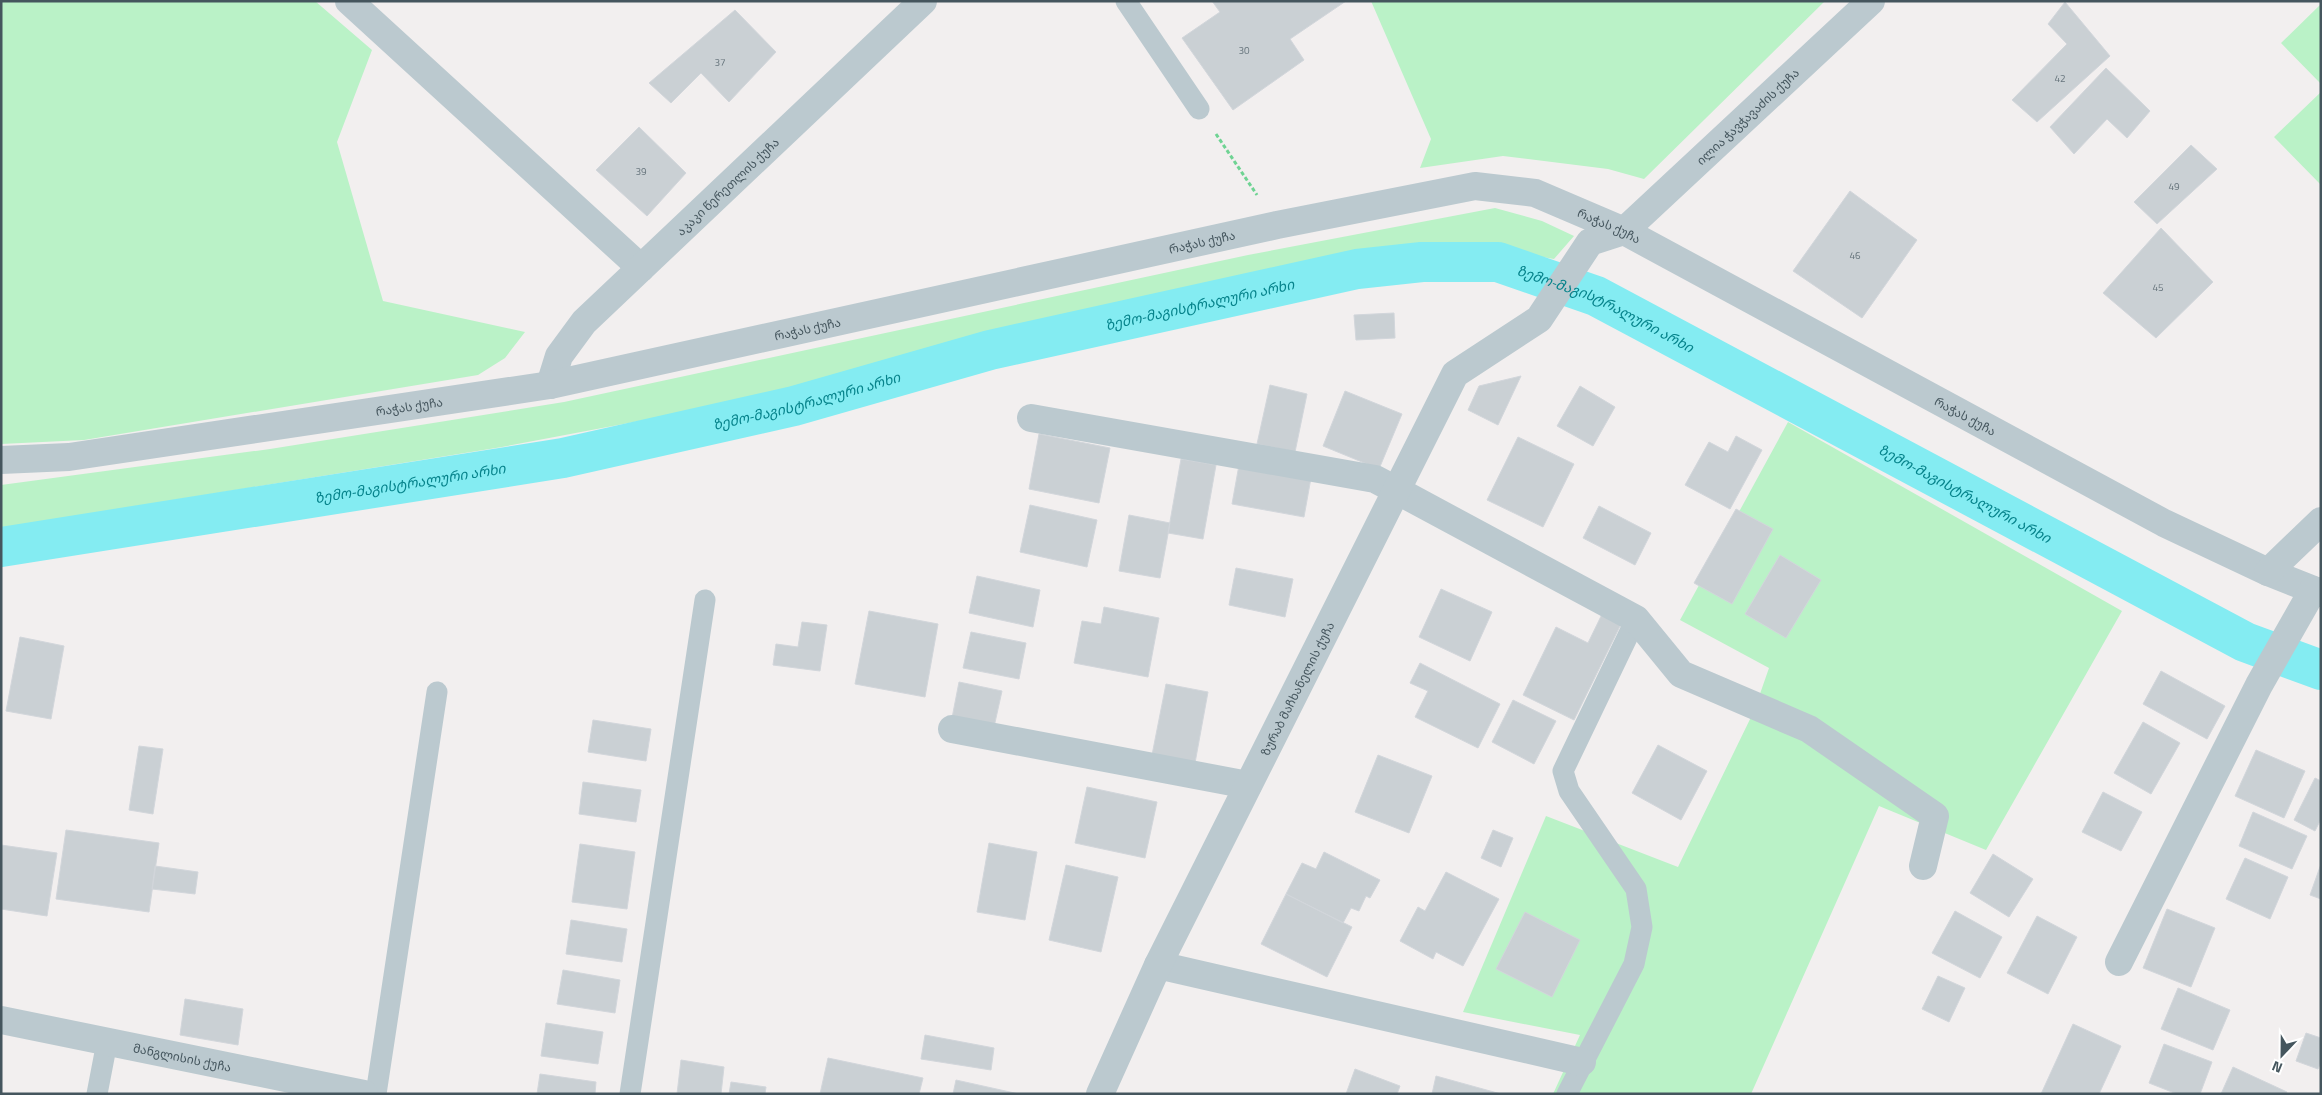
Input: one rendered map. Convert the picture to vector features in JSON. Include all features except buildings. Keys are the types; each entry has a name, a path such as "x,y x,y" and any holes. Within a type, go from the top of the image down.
{"street":[{"path":"349,1 641,268"},
{"name":"აკაკი წერეთლის ქუჩა","path":"550,385 559,356 584,322 923,1"},
{"name":"ილია ჭავჭავაძის ქუჩა","path":"1624,230 1871,1"},
{"name":"რაჭას ქუჩა","path":"1,460 69,457 550,385 1277,225 1475,186 1535,193 1624,230 2164,523 2268,572 2317,592"},
{"name":"ზურაბ მაჩხანელის ქუჩა","path":"1100,1094 1158,966 1455,374 1539,319 1590,242 1624,230"},
{"path":"1031,418 1374,479 1396,490 1636,619 1681,674 1809,729 1936,816 1923,866"},
{"path":"2268,572 2321,522"},
{"path":"2119,962 2259,685 2287,634 2317,592"},
{"path":"952,729 1248,785"},
{"path":"1158,966 1582,1062"},
{"name":"მანგლისის ქუჩა","path":"1,1020 364,1094"}],"lane":[{"path":"1126,1 1199,109"},
{"path":"630,1094 705,600"},
{"path":"1567,1094 1634,964 1642,927 1636,889 1569,791 1563,771 1636,619"},
{"path":"376,1094 437,692"},
{"path":"97,1094 107,1042"}],"path":[{"path":"1199,109 1277,225"}],"green space":[{"path":"1,1 315,1 372,50 337,142 383,301 525,332 505,358 478,375 84,440 1,444"},
{"path":"1371,1 1825,1 1644,179 1608,169 1503,156 1420,168 1431,139"},
{"path":"2321,4 2321,84 2281,43"},
{"path":"2321,92 2321,185 2274,137"},
{"path":"1495,208 1542,221 1574,236 1554,259 1480,246 1328,262 777,395 502,447 1,528 1,485 270,449 564,402 1248,255"},
{"path":"1788,422 2122,611 1986,850 1879,806 1751,1094 1553,1094 1580,1035 1463,1012 1546,816 1678,867 1754,711 1769,668 1680,620"}],"waterway":[{"name":"ზემო-მაგისტრალური არხი","path":"1,547 563,458 794,406 990,350 1357,269 1422,262 1498,262 1596,296 2245,642 2321,670"}]}
